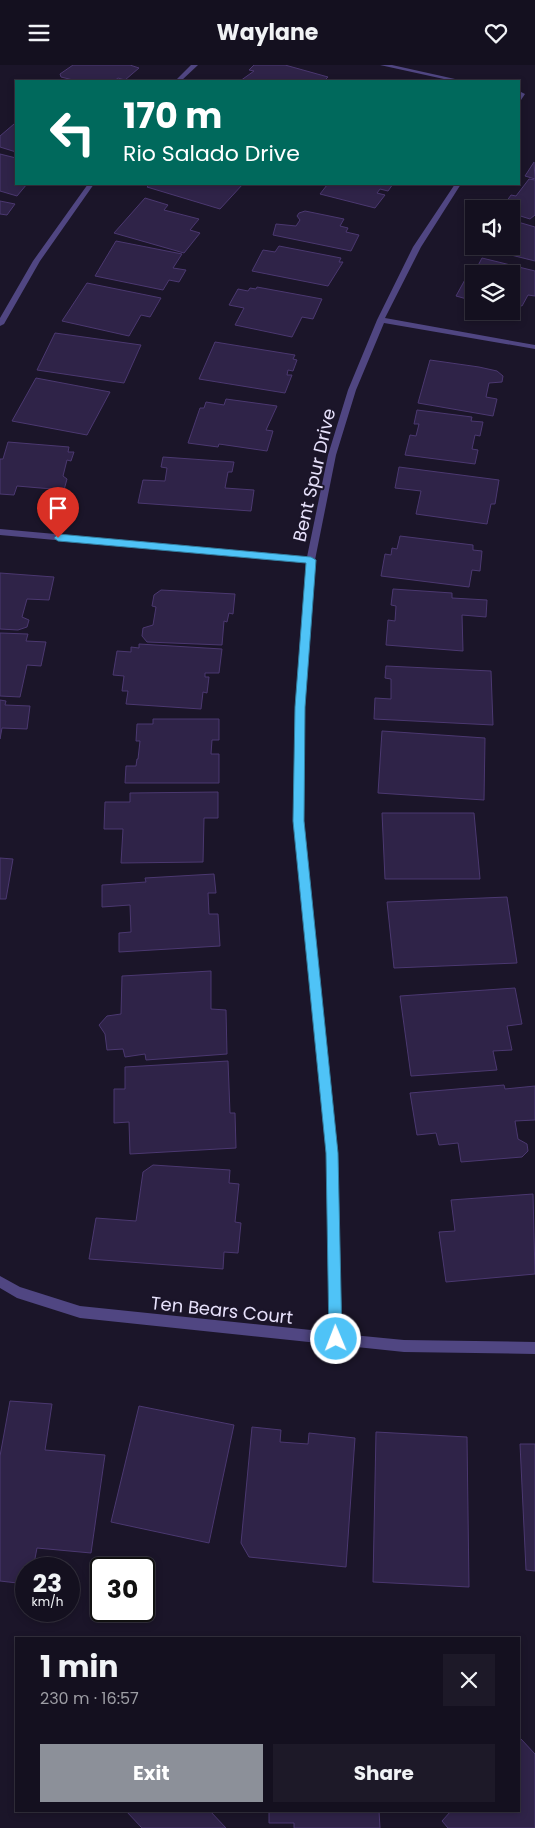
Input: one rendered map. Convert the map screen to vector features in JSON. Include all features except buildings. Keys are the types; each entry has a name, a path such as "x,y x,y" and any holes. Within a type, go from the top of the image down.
{"street":[{"path":"179,80 195,65"},
{"path":"383,65 456,80"},
{"path":"0,324 37,261 90,185"},
{"name":"Bent Spur Drive","path":"336,1339 332,1153 299,821 300,707 311,560 332,455 352,390 381,320 417,247 457,185"},
{"path":"381,320 535,347"},
{"path":"0,532 311,560"},
{"name":"Ten Bears Court","path":"0,1283 17,1292 80,1312 404,1346 535,1348"}],"route":[{"path":"58,538 311,560 300,707 299,821 332,1153 336,1339"}]}
